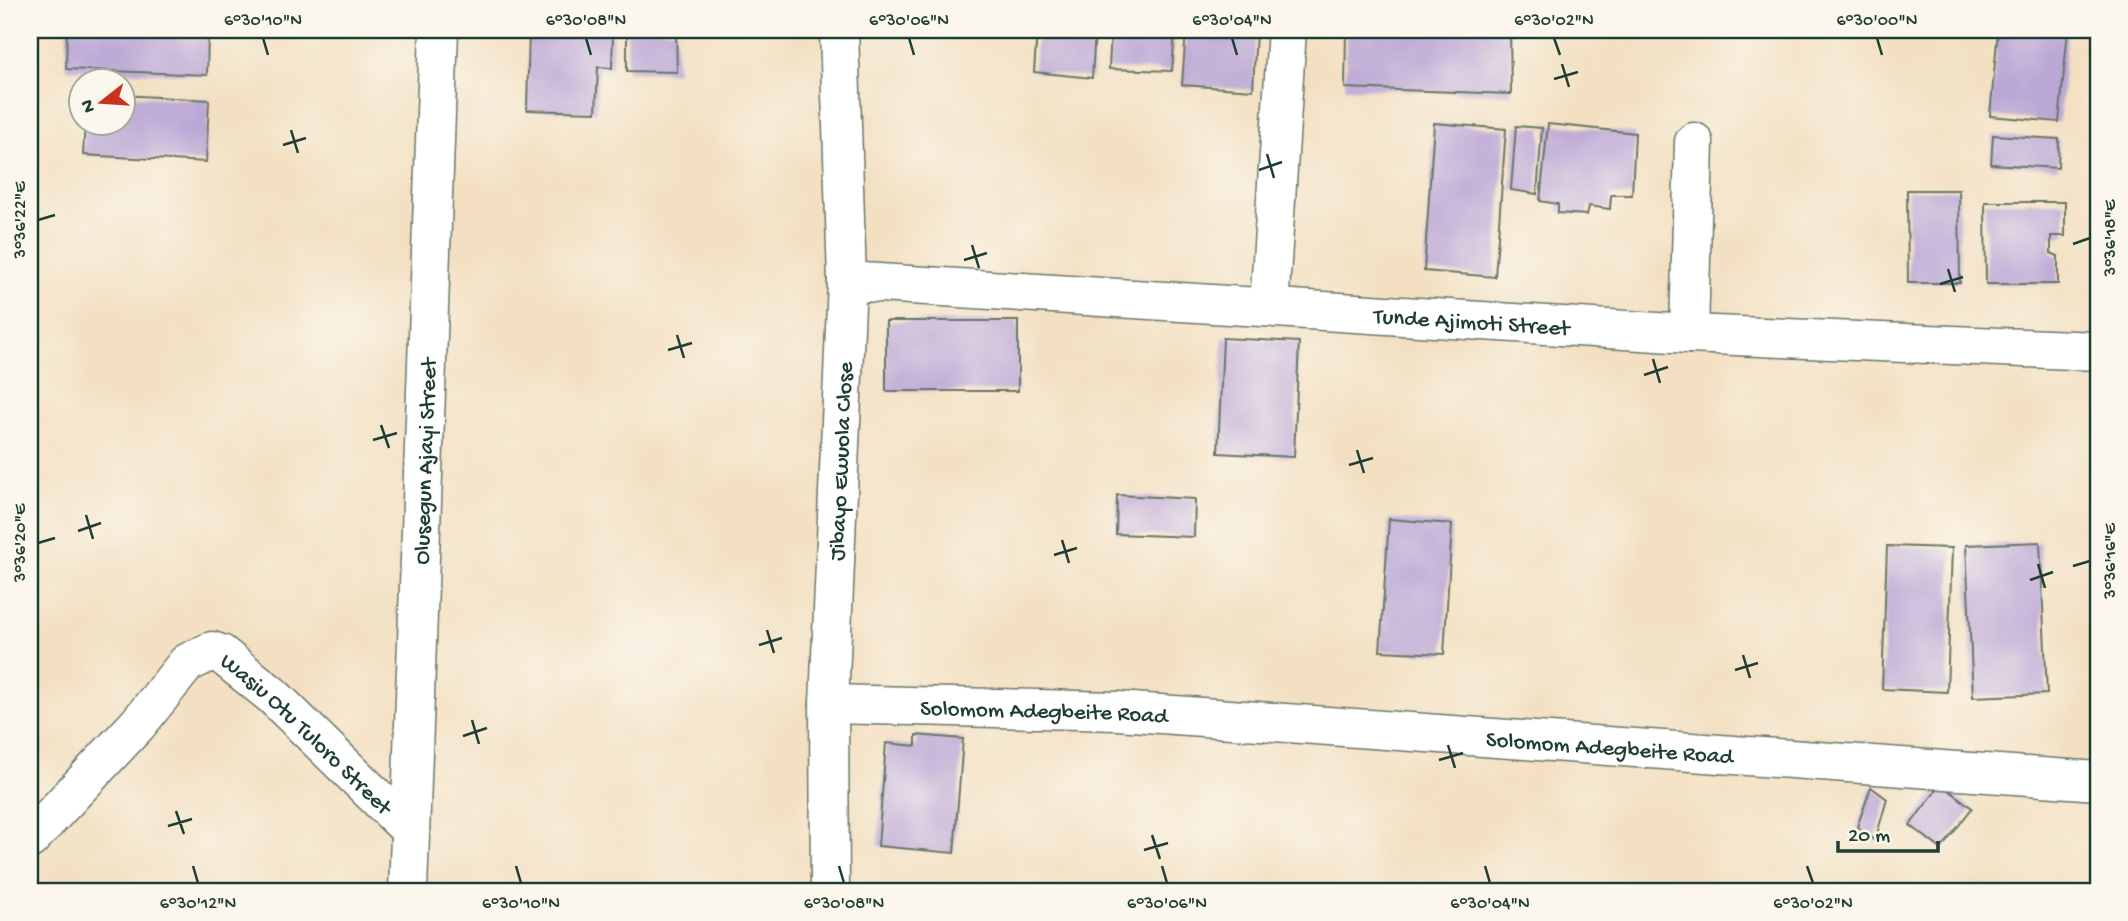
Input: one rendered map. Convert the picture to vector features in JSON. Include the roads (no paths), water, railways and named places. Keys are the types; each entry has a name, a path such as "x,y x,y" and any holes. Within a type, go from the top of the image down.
{"street":[{"name":"Olusegun Ajayi Street","path":"408,891 439,30"},
{"name":"Jibayo Ewuola Close","path":"830,891 829,704 847,281 839,30"},
{"path":"1269,307 1287,30"},
{"path":"1689,334 1695,142"},
{"name":"Tunde Ajimoti Street","path":"847,281 1689,334 2098,351"},
{"name":"Wasiu Otu Tuloro Street","path":"30,839 138,724 187,663 212,652 221,654 274,696 409,828"},
{"name":"Solomom Adegbeite Road","path":"829,704 1118,711 2098,781"}]}
